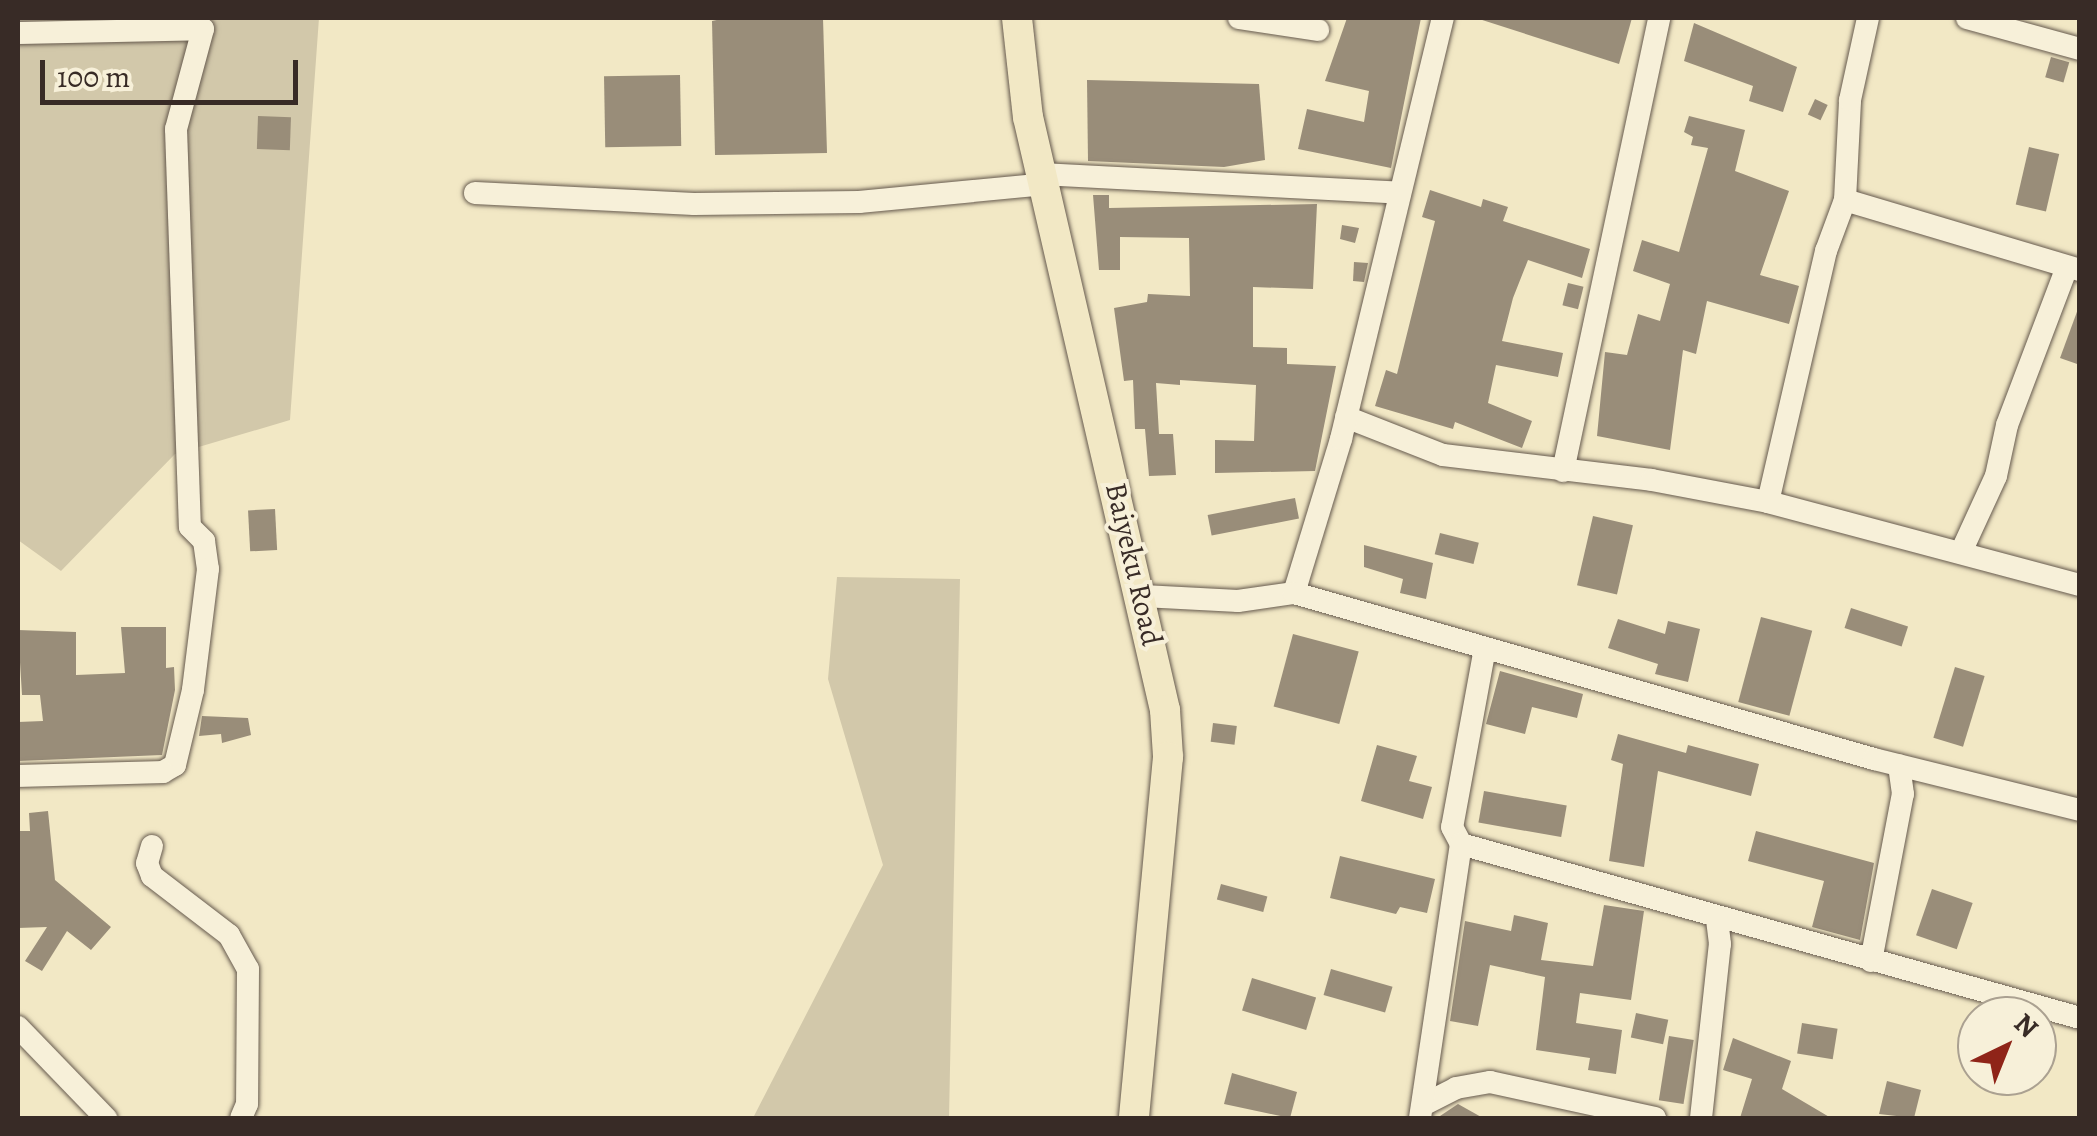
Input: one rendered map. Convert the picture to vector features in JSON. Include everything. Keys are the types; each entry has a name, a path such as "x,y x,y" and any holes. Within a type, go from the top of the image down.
{"main road":[{"name":"Baiyeku Road","path":"1017,18 1043,179 1142,596 1165,710 1168,757 1134,1118"}],"street":[{"path":"1239,18 1318,30"},
{"path":"1294,593 1346,417 1443,18"},
{"path":"1562,470 1659,18"},
{"path":"1768,502 1826,252 1845,200 1850,100 1868,18"},
{"path":"1967,18 2078,44"},
{"path":"18,32 203,28 176,129 190,527 204,540 208,569 193,690 175,765 163,772 18,776"},
{"path":"474,193 694,204 859,202 1043,179 1400,193"},
{"path":"1845,200 2073,269 2007,426 1996,476 1962,550"},
{"path":"1346,417 1443,455 1768,502 1962,550 2080,585"},
{"path":"1142,596 1238,600 1294,593 1899,764 2080,810"},
{"path":"1421,1112 1462,844 1452,827 1485,648"},
{"path":"1871,960 1904,794 1899,764"},
{"path":"1462,844 1726,922 2080,1018"},
{"path":"152,846 147,863 152,876 228,935 248,970 247,1104 241,1118"},
{"path":"1701,1118 1720,944 1726,922"},
{"path":"18,1027 106,1118"},
{"path":"1421,1112 1456,1088 1490,1082 1656,1118"}],"shaded area":[{"path":"18,18 319,18 290,420 175,454 61,571 18,540"},
{"path":"837,577 960,579 949,1118 753,1118 883,865 828,679"}],"building":[{"path":"823,18 827,153 715,155 712,21"},
{"path":"1347,18 1421,18 1391,168 1298,149 1307,109 1364,122 1369,91 1325,81"},
{"path":"1476,18 1632,18 1619,64"},
{"path":"1694,23 1797,67 1783,112 1749,101 1753,86 1684,61"},
{"path":"2051,57 2069,62 2063,82 2045,77"},
{"path":"680,75 681,146 605,147 604,76"},
{"path":"1087,80 1259,84 1265,160 1224,167 1088,161"},
{"path":"1815,99 1828,105 1821,120 1808,114"},
{"path":"258,116 291,117 290,150 257,149"},
{"path":"1689,116 1745,130 1735,171 1789,191 1760,275 1799,286 1789,324 1707,301 1696,354 1683,350 1670,450 1597,436 1605,352 1627,355 1638,314 1660,321 1670,284 1633,271 1642,240 1679,252 1708,148 1691,145 1693,137 1684,132"},
{"path":"2029,147 2059,154 2046,211 2016,204"},
{"path":"1430,190 1481,207 1483,199 1508,207 1503,221 1590,249 1582,278 1528,260 1513,298 1502,341 1563,353 1558,377 1496,365 1488,403 1532,421 1522,448 1455,422 1453,429 1375,406 1386,370 1397,374 1435,221 1422,217"},
{"path":"1093,195 1109,195 1109,208 1317,204 1313,289 1253,287 1253,347 1287,348 1287,364 1336,366 1315,471 1215,473 1215,440 1254,441 1256,385 1180,380 1180,385 1156,383 1159,434 1173,434 1176,475 1149,476 1145,429 1135,429 1133,380 1124,381 1114,308 1147,302 1148,294 1190,296 1189,238 1120,237 1120,270 1099,270"},
{"path":"1342,225 1359,228 1355,243 1340,239"},
{"path":"1354,262 1368,263 1364,282 1353,281"},
{"path":"1568,283 1584,287 1578,309 1562,305"},
{"path":"2080,310 2080,365 2060,358"},
{"path":"1295,498 1299,519 1212,536 1208,515"},
{"path":"275,509 277,550 250,551 248,510"},
{"path":"1593,516 1633,525 1617,594 1577,585"},
{"path":"1440,533 1479,543 1473,564 1435,554"},
{"path":"1364,545 1433,563 1426,599 1400,593 1403,579 1364,567"},
{"path":"1851,608 1908,627 1902,647 1845,628"},
{"path":"1761,617 1812,631 1789,716 1738,702"},
{"path":"1618,619 1665,634 1668,621 1700,629 1688,682 1655,674 1658,664 1608,648"},
{"path":"121,627 166,627 166,668 174,667 175,690 162,755 18,761 18,722 43,721 40,695 22,695 18,630 76,632 76,675 125,673"},
{"path":"1293,634 1359,652 1339,724 1274,706"},
{"path":"1955,667 1985,676 1963,747 1933,738"},
{"path":"1500,671 1583,694 1577,718 1532,707 1525,734 1486,724"},
{"path":"202,716 248,718 251,735 222,743 221,734 199,736"},
{"path":"1213,723 1237,726 1235,745 1211,742"},
{"path":"1618,734 1686,753 1688,745 1759,764 1751,796 1658,771 1644,867 1609,861 1623,764 1611,760"},
{"path":"1377,745 1417,756 1409,781 1432,787 1423,819 1361,801"},
{"path":"1484,791 1567,806 1561,837 1478,823"},
{"path":"48,811 55,880 111,927 91,950 67,931 42,971 25,961 47,927 18,928 18,831 30,831 29,813"},
{"path":"1756,831 1874,863 1860,940 1812,927 1824,881 1748,861"},
{"path":"1340,856 1435,879 1427,913 1400,907 1396,914 1330,898"},
{"path":"1221,884 1267,896 1263,912 1217,899"},
{"path":"1932,889 1973,903 1957,949 1916,935"},
{"path":"1604,905 1644,911 1631,1000 1580,993 1576,1023 1622,1030 1616,1074 1588,1070 1590,1058 1536,1050 1545,977 1490,965 1478,1026 1450,1021 1465,921 1511,931 1514,915 1548,923 1541,960 1593,966"},
{"path":"1331,969 1393,987 1385,1013 1324,995"},
{"path":"1252,978 1316,998 1306,1030 1242,1011"},
{"path":"1636,1013 1668,1020 1663,1044 1631,1037"},
{"path":"1802,1023 1838,1029 1833,1059 1797,1054"},
{"path":"1669,1036 1694,1040 1684,1104 1659,1100"},
{"path":"1733,1038 1791,1061 1782,1089 1831,1118 1740,1118 1752,1079 1723,1070"},
{"path":"1232,1073 1297,1092 1290,1118 1224,1104"},
{"path":"1887,1081 1921,1090 1914,1118 1879,1114"},
{"path":"1458,1104 1483,1118 1437,1118"}]}
